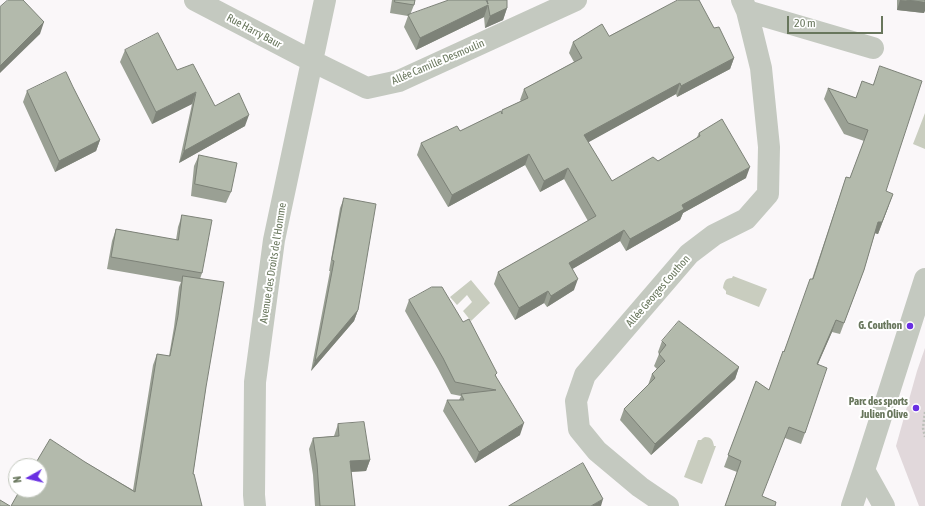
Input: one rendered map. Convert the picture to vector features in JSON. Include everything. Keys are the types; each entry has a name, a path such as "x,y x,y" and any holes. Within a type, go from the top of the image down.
{"street":[{"name":"Rue Harry Baur","path":"195,0 312,62"},
{"name":"Avenue des Droits de l'Homme","path":"256,506 254,495 255,382 274,240 325,0"},
{"name":"Allée Camille Desmoulin","path":"312,62 367,88 399,82 567,2"},
{"name":"Allée Georges Couthon","path":"744,6 873,48"},
{"name":"Allée Georges Couthon","path":"668,506 640,487 597,451 579,429 576,401 585,375 689,254 714,235 746,219 768,194 769,147 761,68 744,6"},
{"path":"852,506 925,279"},
{"path":"864,470 884,506"}],"path":[{"path":"925,412 923,428 925,437"},
{"path":"923,428 925,432"}],"shaded area":[{"path":"925,113 925,149 913,144"},
{"path":"733,276 767,289 759,307 726,294 726,291 723,288 724,282"},
{"path":"471,280 490,303 471,321 463,311 472,302 467,295 457,305 450,297"},
{"name":"Parc des sports Julien Olive","path":"925,348 925,506 919,506 896,446"},
{"path":"705,437 710,438 714,446 716,446 702,484 684,477 698,440"}],"building":[{"path":"8,0 23,0 44,22 0,66 0,7"},
{"path":"395,0 415,0 414,5 395,2"},
{"path":"449,0 486,0 488,4 487,0 507,0 507,8 490,16 488,5 420,38 408,15"},
{"path":"678,0 699,0 714,28 719,27 734,58 681,86 680,83 584,135 612,181 653,157 658,161 700,136 699,133 722,119 750,167 682,205 684,209 630,239 624,230 569,263 578,279 551,296 548,291 519,308 498,272 596,216 568,168 544,181 529,154 452,195 421,143 457,126 460,131 501,111 502,114 502,110 528,98 524,89 582,58 573,42 602,24 609,36"},
{"path":"907,0 925,0 925,2"},
{"path":"158,33 177,70 193,64 215,106 239,93 249,115 184,151 196,92 156,112 125,50"},
{"path":"880,66 922,81 886,191 893,194 882,222 878,222 864,270 844,323 836,320 817,364 827,368 805,433 789,427 762,496 776,502 775,506 725,506 741,461 728,455 756,381 769,390 810,279 813,279 846,177 850,178 868,130 848,123 828,88 856,98 862,81 873,85"},
{"path":"66,72 100,140 59,161 27,91"},
{"path":"199,155 237,163 231,192 195,184"},
{"path":"344,198 376,204 358,310 315,361 334,261 332,260"},
{"path":"182,215 212,220 202,273 111,257 116,229 178,240"},
{"path":"183,276 224,282 193,474 202,506 11,506 16,498 48,498 48,458 39,458 50,439 135,492 157,354 170,356 178,316"},
{"path":"432,287 442,287 463,322 469,319 497,373 495,375 524,423 479,452 447,400 464,400 461,394 496,390 455,382 443,358 409,300"},
{"path":"679,321 739,367 655,444 624,409 655,378 652,374 665,361 659,354 666,345 662,341"},
{"path":"364,422 370,460 350,461 355,506 320,506 317,464 313,438 339,436 338,424"},
{"path":"583,463 603,499 591,506 509,506"},
{"path":"0,500 10,506 0,506"}],"place":[{"name":"G. Couthon","path":"910,326"},
{"name":"Parc des sports Julien Olive","path":"916,408"}]}
